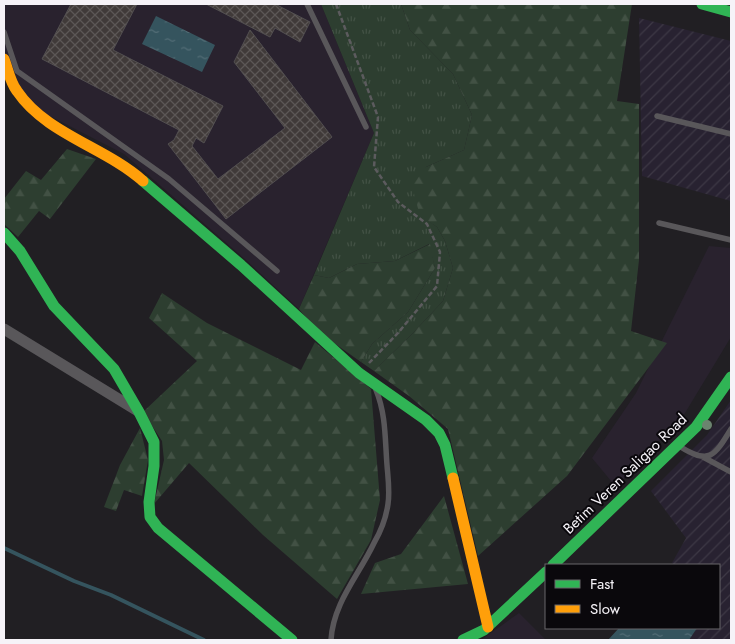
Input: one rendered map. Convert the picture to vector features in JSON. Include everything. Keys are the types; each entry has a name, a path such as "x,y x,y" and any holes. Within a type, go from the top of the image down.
{"street":[{"path":"702,4 731,12"},
{"path":"4,60 15,89 28,106 46,121 113,159 140,178 241,265 358,373 426,420 439,434 446,444 488,627"},
{"path":"4,233 20,251 54,306 114,369 139,412 154,442 154,466 149,502 150,517 158,528 292,640"},
{"path":"4,329 139,412"},
{"name":"Betim Veren Saligao Road","path":"554,564 696,427 731,377"},
{"path":"463,640 488,627 545,573"}],"lane":[{"path":"307,4 366,127"},
{"path":"4,32 17,71 168,179 277,271"},
{"path":"657,116 731,134"},
{"path":"659,223 731,240"},
{"path":"331,640 342,598 374,545 385,520 389,501 381,403 373,384"},
{"path":"702,457 712,455 722,444 731,429"},
{"path":"677,445 693,455 702,457 731,472"}],"path":[{"path":"336,4 378,117 374,167 398,202 427,224 440,252 437,286 398,333 358,373"}],"shaded area":[{"path":"4,4 321,4 374,133 299,309 246,260 124,154 38,110 11,77 4,53"},
{"path":"639,18 731,41 731,201 642,176"},
{"path":"709,246 731,248 731,337 685,413 616,487 592,458 636,393"},
{"path":"731,400 731,640 689,640 696,629 720,629 720,564 672,563 686,538 651,491 707,435"},
{"path":"519,613 546,640 481,640"}],"green space":[{"path":"321,4 401,4 410,30 453,74 472,115 464,150 426,167 420,215 437,227 445,241 453,268 443,301 374,371 361,362 372,344 408,312 435,268 429,244 395,261 357,264 329,278 314,275 374,133"},
{"path":"401,4 632,4 617,101 639,104 639,260 631,331 667,343 567,476 478,556 448,429 409,396 374,371 443,301 453,268 445,241 437,227 420,216 412,186 426,167 464,150 472,115 453,74 410,30"},
{"path":"67,149 96,159 50,219 39,211 18,237 4,224 4,199 26,171 41,180"},
{"path":"430,244 435,268 408,312 372,344 361,362 317,331 299,309 314,275 329,278 357,264 395,261"},
{"path":"162,293 207,323 301,370 315,342 371,389 380,500 371,540 337,599 263,535 189,463 154,504 164,460 162,441 143,412 197,361 149,318"},
{"path":"140,428 148,460 142,496 124,490 116,511 104,507 120,465"},
{"path":"444,496 468,584 361,594 375,563 401,554"}],"water":[{"path":"156,16 215,45 202,72 142,44"},
{"path":"618,629 696,629 689,640 608,640"}],"building":[{"path":"71,4 137,4 113,50 223,106 204,143 196,138 192,146 218,179 285,128 234,62 250,30 332,137 226,219 168,144 174,140 179,130 42,59"},
{"path":"206,4 275,4 310,22 300,42 275,28 270,37"}],"waterway":[{"path":"4,548 74,581 111,595 204,640"}],"traffic: fast":[{"path":"702,4 731,12"},
{"path":"143,181 241,265 359,373 426,420 439,433 445,445 453,478"},
{"path":"4,233 20,251 54,306 114,369 139,412 154,442 154,466 149,502 150,517 158,528 292,640"},
{"path":"554,564 696,427 731,377"},
{"path":"463,640 484,630 545,573"}],"traffic: slow":[{"path":"4,59 11,80 29,106 60,129 128,169 143,181"},
{"path":"453,478 488,627"}]}
